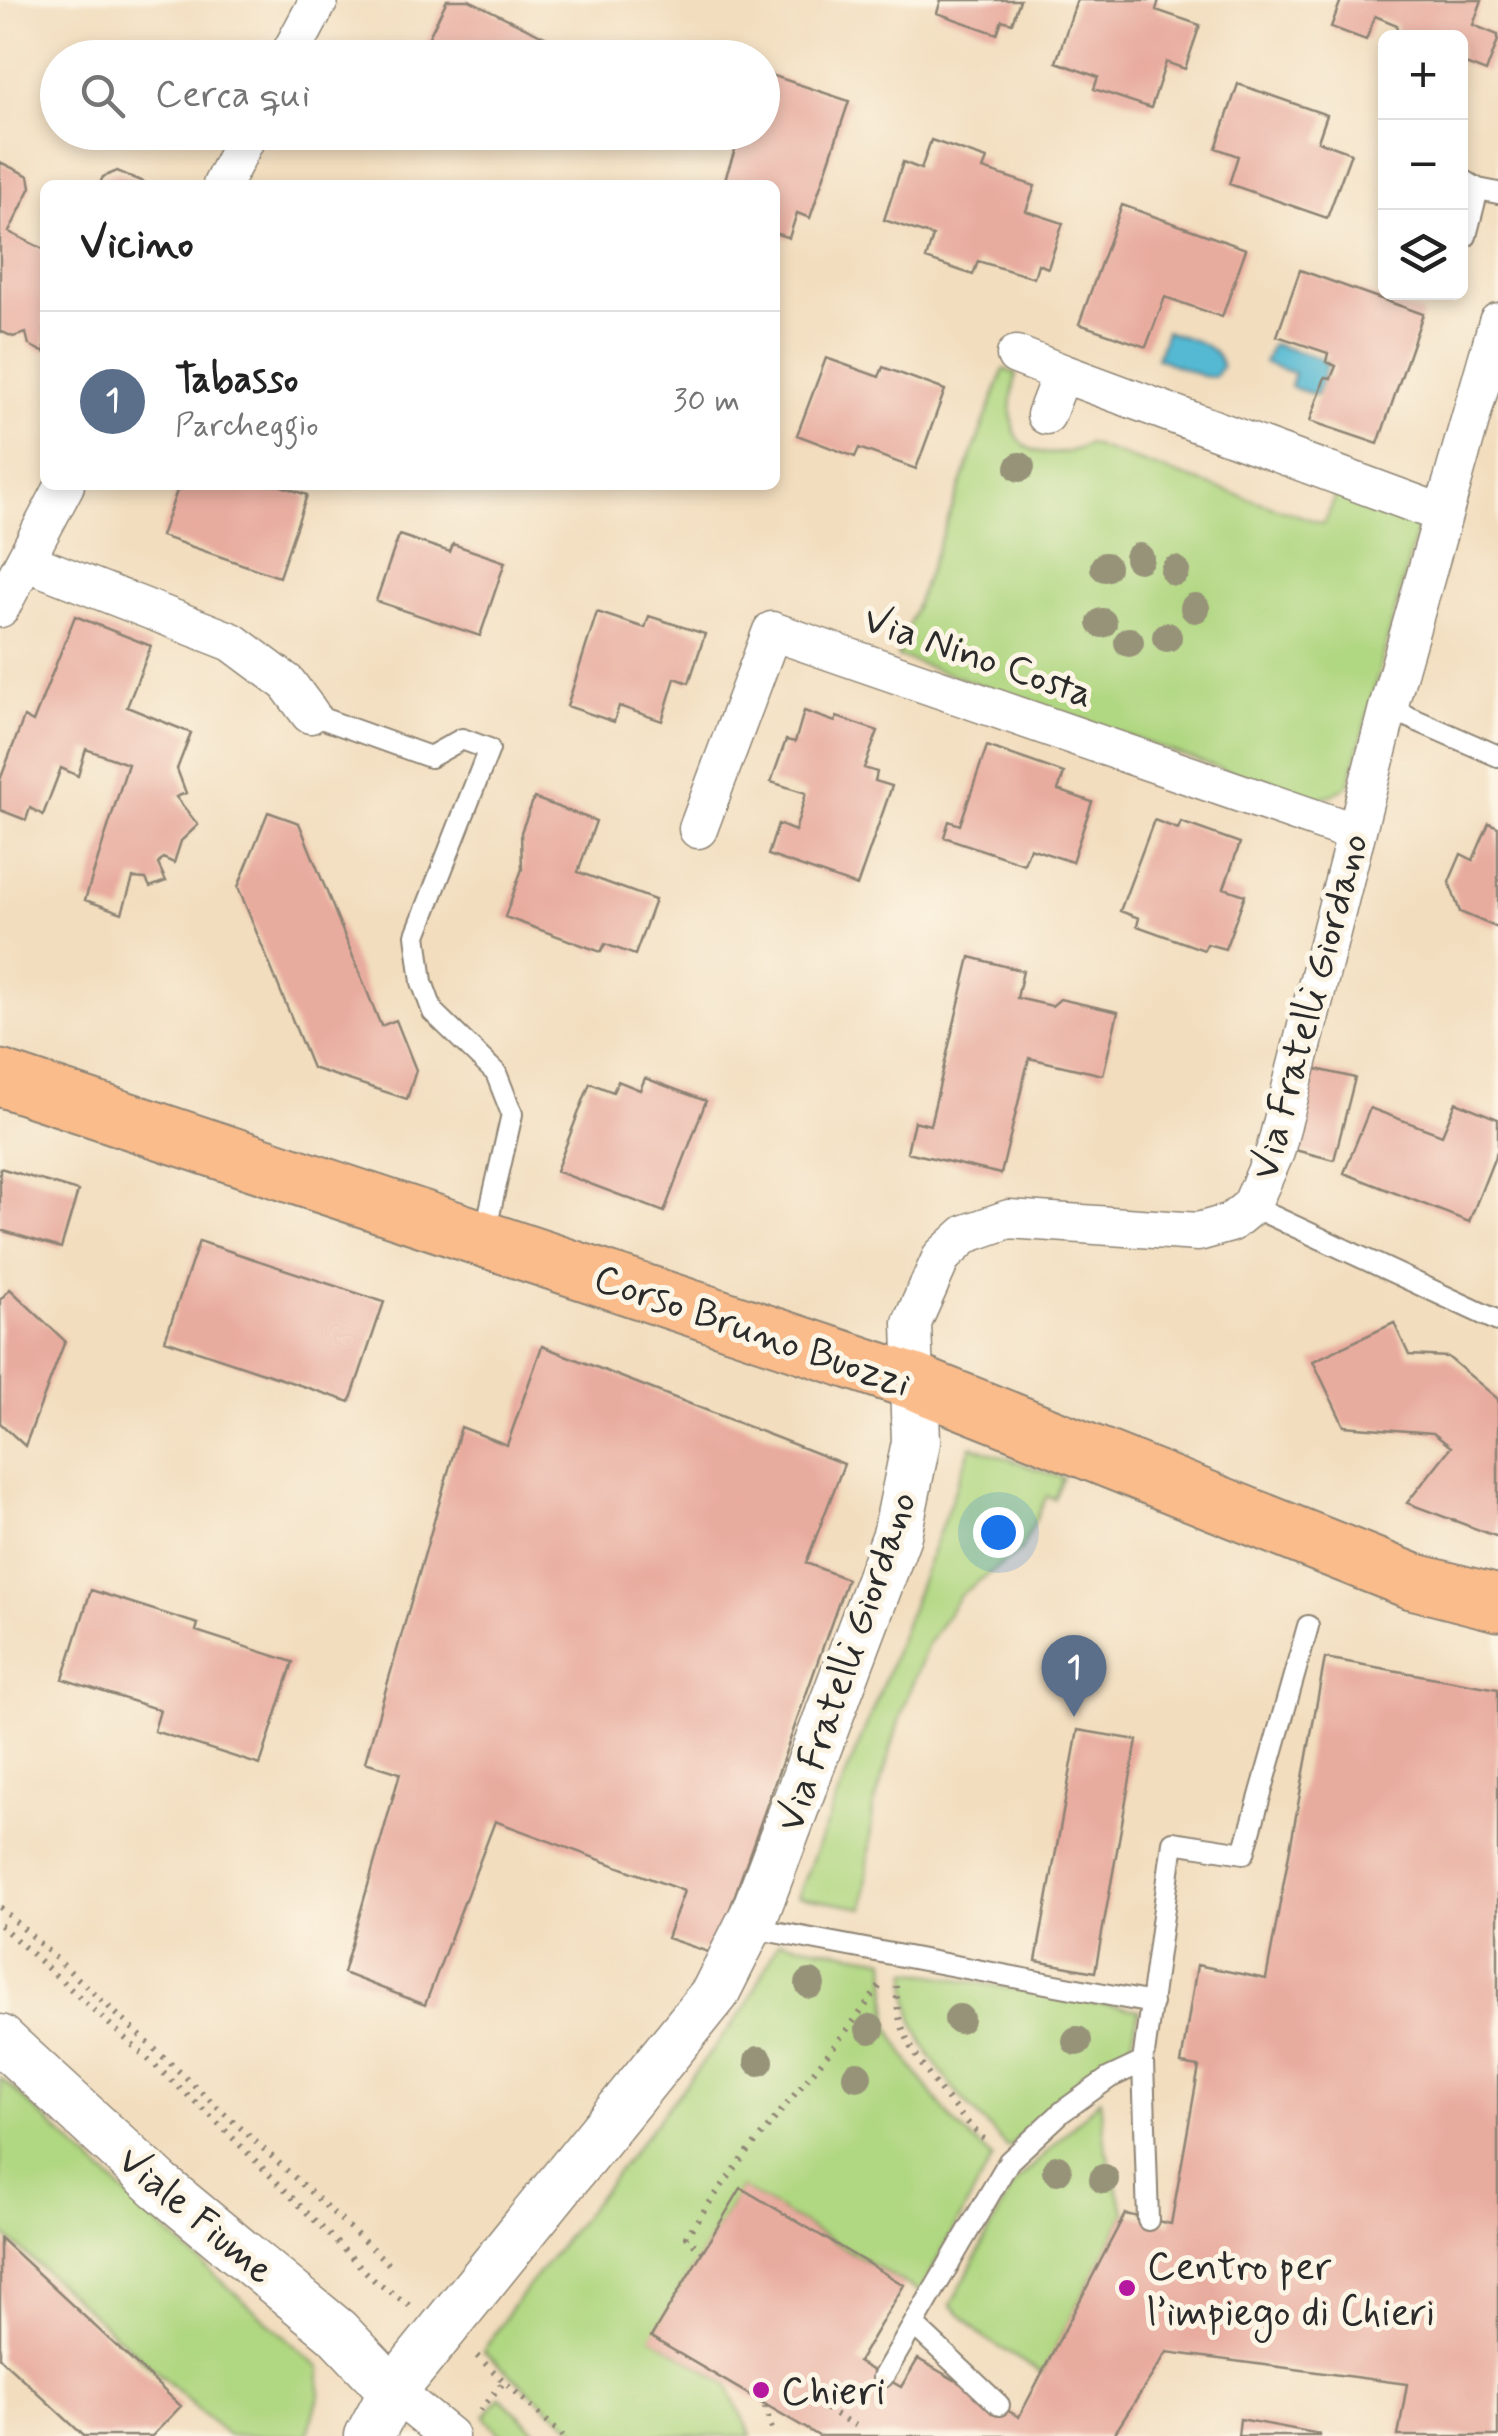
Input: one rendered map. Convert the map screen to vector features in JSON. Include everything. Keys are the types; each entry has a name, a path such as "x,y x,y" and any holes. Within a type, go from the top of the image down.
{"main road":[{"name":"Corso Bruno Buozzi","path":"0,1078 914,1382 1412,1581 1498,1603"}],"street":[{"path":"297,40 318,0"},
{"path":"225,180 240,150"},
{"name":"Via Fratelli Giordano","path":"369,2436 392,2391 715,1993 748,1926 897,1535 916,1442 912,1323 942,1256 966,1234 1009,1219 1198,1232 1230,1223 1252,1206 1275,1152 1388,708 1498,322"},
{"path":"1016,354 1443,514"},
{"path":"1046,416 1062,373"},
{"path":"0,608 61,490"},
{"path":"25,561 232,642 287,683 310,714"},
{"name":"Via Nino Costa","path":"698,829 772,632 1356,833"},
{"name":"Viale Fiume","path":"0,2039 160,2186 337,2332 392,2391"},
{"path":"392,2391 448,2436"}],"lane":[{"path":"1468,228 1479,187"},
{"path":"1388,708 1498,756"},
{"path":"310,714 430,757 462,739 489,749 416,936 422,982 432,1012 496,1073 512,1114 484,1239"},
{"path":"1252,1206 1498,1321"},
{"path":"1148,2220 1143,2062 1173,1842 1244,1853 1308,1626"},
{"path":"748,1926 894,1960 1152,2004"},
{"path":"883,2377 1009,2161 1063,2111 1108,2078 1143,2062"},
{"path":"914,2325 1000,2405"}],"path":[{"path":"0,1907 390,2265"},
{"path":"0,1925 213,2118 375,2281 418,2312"},
{"path":"894,1960 900,2022 925,2070 955,2110 986,2141"},
{"path":"703,2251 686,2237 716,2192 846,2034 894,1960"},
{"path":"472,2352 563,2436"},
{"path":"480,2410 504,2382"},
{"path":"765,2406 774,2436"},
{"path":"826,2409 856,2426"}],"green space":[{"path":"1004,369 1016,374 1011,411 1015,432 1038,452 1069,452 1088,444 1324,524 1339,489 1420,518 1349,785 1317,798 1282,790 897,656"},
{"path":"971,1446 1063,1478 1054,1499 1047,1496 1021,1550 960,1595 928,1644 904,1705 873,1809 864,1908 797,1897 883,1684"},
{"path":"779,1941 886,1959 889,2027 912,2067 955,2124 993,2158 920,2292 741,2188 652,2337 727,2384 751,2436 582,2436 483,2351 512,2307 746,2007"},
{"path":"909,1971 1139,2010 1129,2055 1064,2095 1008,2148 955,2090 924,2046 909,1997"},
{"path":"0,2077 320,2368 320,2394 307,2436 228,2436 0,2231"},
{"path":"1100,2099 1106,2150 1125,2214 1042,2373 983,2337 951,2305 1013,2186"},
{"path":"500,2397 541,2436 503,2436 485,2417"}],"water":[{"path":"1166,331 1214,352 1222,366 1214,377 1157,358"},
{"path":"1272,344 1327,364 1316,395 1290,387 1294,373 1264,363"}],"building":[{"path":"447,0 469,0 551,40 427,40"},
{"path":"941,0 1020,0 1012,23 1002,20 997,34 937,13"},
{"path":"1077,0 1159,0 1156,10 1200,25 1185,69 1166,62 1151,108 1094,89 1098,77 1056,62"},
{"path":"1341,0 1482,0 1473,25 1498,35 1498,40 1486,72 1468,65 1468,30 1396,30 1397,25 1375,16 1366,40 1331,27"},
{"path":"780,78 849,101 810,218 797,213 789,238 780,235 780,180 725,180 735,150 780,150"},
{"path":"1238,84 1327,115 1318,141 1351,153 1327,218 1229,184 1238,156 1216,148"},
{"path":"931,140 987,159 983,169 1035,186 1026,211 1063,223 1048,268 1038,264 1034,278 978,261 973,275 926,259 933,236 884,220 903,162 921,169"},
{"path":"0,162 29,176 31,187 9,232 40,248 40,350 29,345 26,333 13,337 0,331"},
{"path":"117,171 138,180 102,180"},
{"path":"1122,205 1246,249 1222,317 1165,297 1146,347 1079,324"},
{"path":"1300,270 1423,314 1378,444 1310,421 1325,377 1331,378 1336,366 1326,362 1328,353 1277,336"},
{"path":"826,358 879,377 883,367 945,390 916,469 859,448 855,457 797,435"},
{"path":"177,490 293,490 307,495 279,577 161,536"},
{"path":"399,535 450,552 453,544 505,562 480,636 376,601"},
{"path":"597,612 645,628 649,616 705,634 689,683 675,678 662,721 619,706 614,722 567,706"},
{"path":"75,616 151,646 127,707 191,733 177,769 186,793 176,797 198,825 181,841 174,863 163,858 158,864 166,881 150,887 146,879 133,878 122,913 85,900 128,764 86,749 78,776 61,768 43,815 30,808 26,820 0,810 0,780 24,717 33,722"},
{"path":"804,711 878,731 864,768 877,772 875,781 892,786 857,886 768,855 778,824 795,831 806,793 771,782 786,740 795,742"},
{"path":"987,746 1064,773 1058,790 1092,802 1072,862 1030,848 1024,864 944,837 949,821 960,825"},
{"path":"534,798 596,821 578,872 655,900 635,955 605,944 601,952 505,917 522,869 521,832"},
{"path":"268,812 299,823 381,1026 396,1020 416,1070 407,1099 312,1068 238,887"},
{"path":"1154,820 1178,829 1181,822 1240,843 1224,888 1245,895 1225,949 1207,944 1204,950 1137,926 1139,918 1120,911"},
{"path":"1489,823 1498,827 1498,928 1460,912 1449,882 1461,854 1473,860"},
{"path":"970,957 1023,971 1017,998 1052,1006 1060,999 1118,1012 1103,1075 1029,1058 1001,1174 907,1152 914,1121 930,1125"},
{"path":"1312,1068 1355,1078 1334,1160 1291,1149"},
{"path":"645,1078 706,1101 664,1212 556,1171 590,1083 613,1092 618,1081 640,1090"},
{"path":"1456,1102 1498,1119 1498,1149 1469,1222 1344,1173 1370,1108 1442,1135"},
{"path":"0,1168 78,1191 61,1248 0,1230"},
{"path":"199,1241 384,1302 350,1402 165,1340"},
{"path":"10,1289 65,1341 25,1446 0,1423 0,1300"},
{"path":"1394,1323 1409,1355 1448,1357 1498,1399 1498,1537 1407,1503 1451,1447 1433,1433 1344,1426 1313,1361"},
{"path":"542,1346 844,1464 806,1563 847,1579 714,1954 667,1938 684,1891 495,1821 425,2005 343,1973 400,1773 365,1762 461,1427 507,1445"},
{"path":"91,1590 198,1624 196,1631 293,1662 260,1765 154,1731 160,1710 63,1679"},
{"path":"1325,1658 1498,1689 1498,2436 1398,2436 1407,2384 1167,2352 1113,2436 819,2436 651,2337 741,2188 904,2285 858,2362 901,2387 918,2359 1019,2417 1125,2214 1171,2224 1199,2067 1181,2064 1197,1965 1266,1979"},
{"path":"1078,1730 1137,1740 1095,1972 1036,1961"},
{"path":"0,2238 181,2406 152,2436 84,2436 0,2358"},
{"path":"1240,2419 1320,2434 1320,2436 1238,2436"}],"place":[{"name":"Tabasso","path":"1074,1717"},
{"name":"Centro per l’impiego di Chieri","path":"1127,2288"},
{"name":"Chieri","path":"761,2390"}]}
